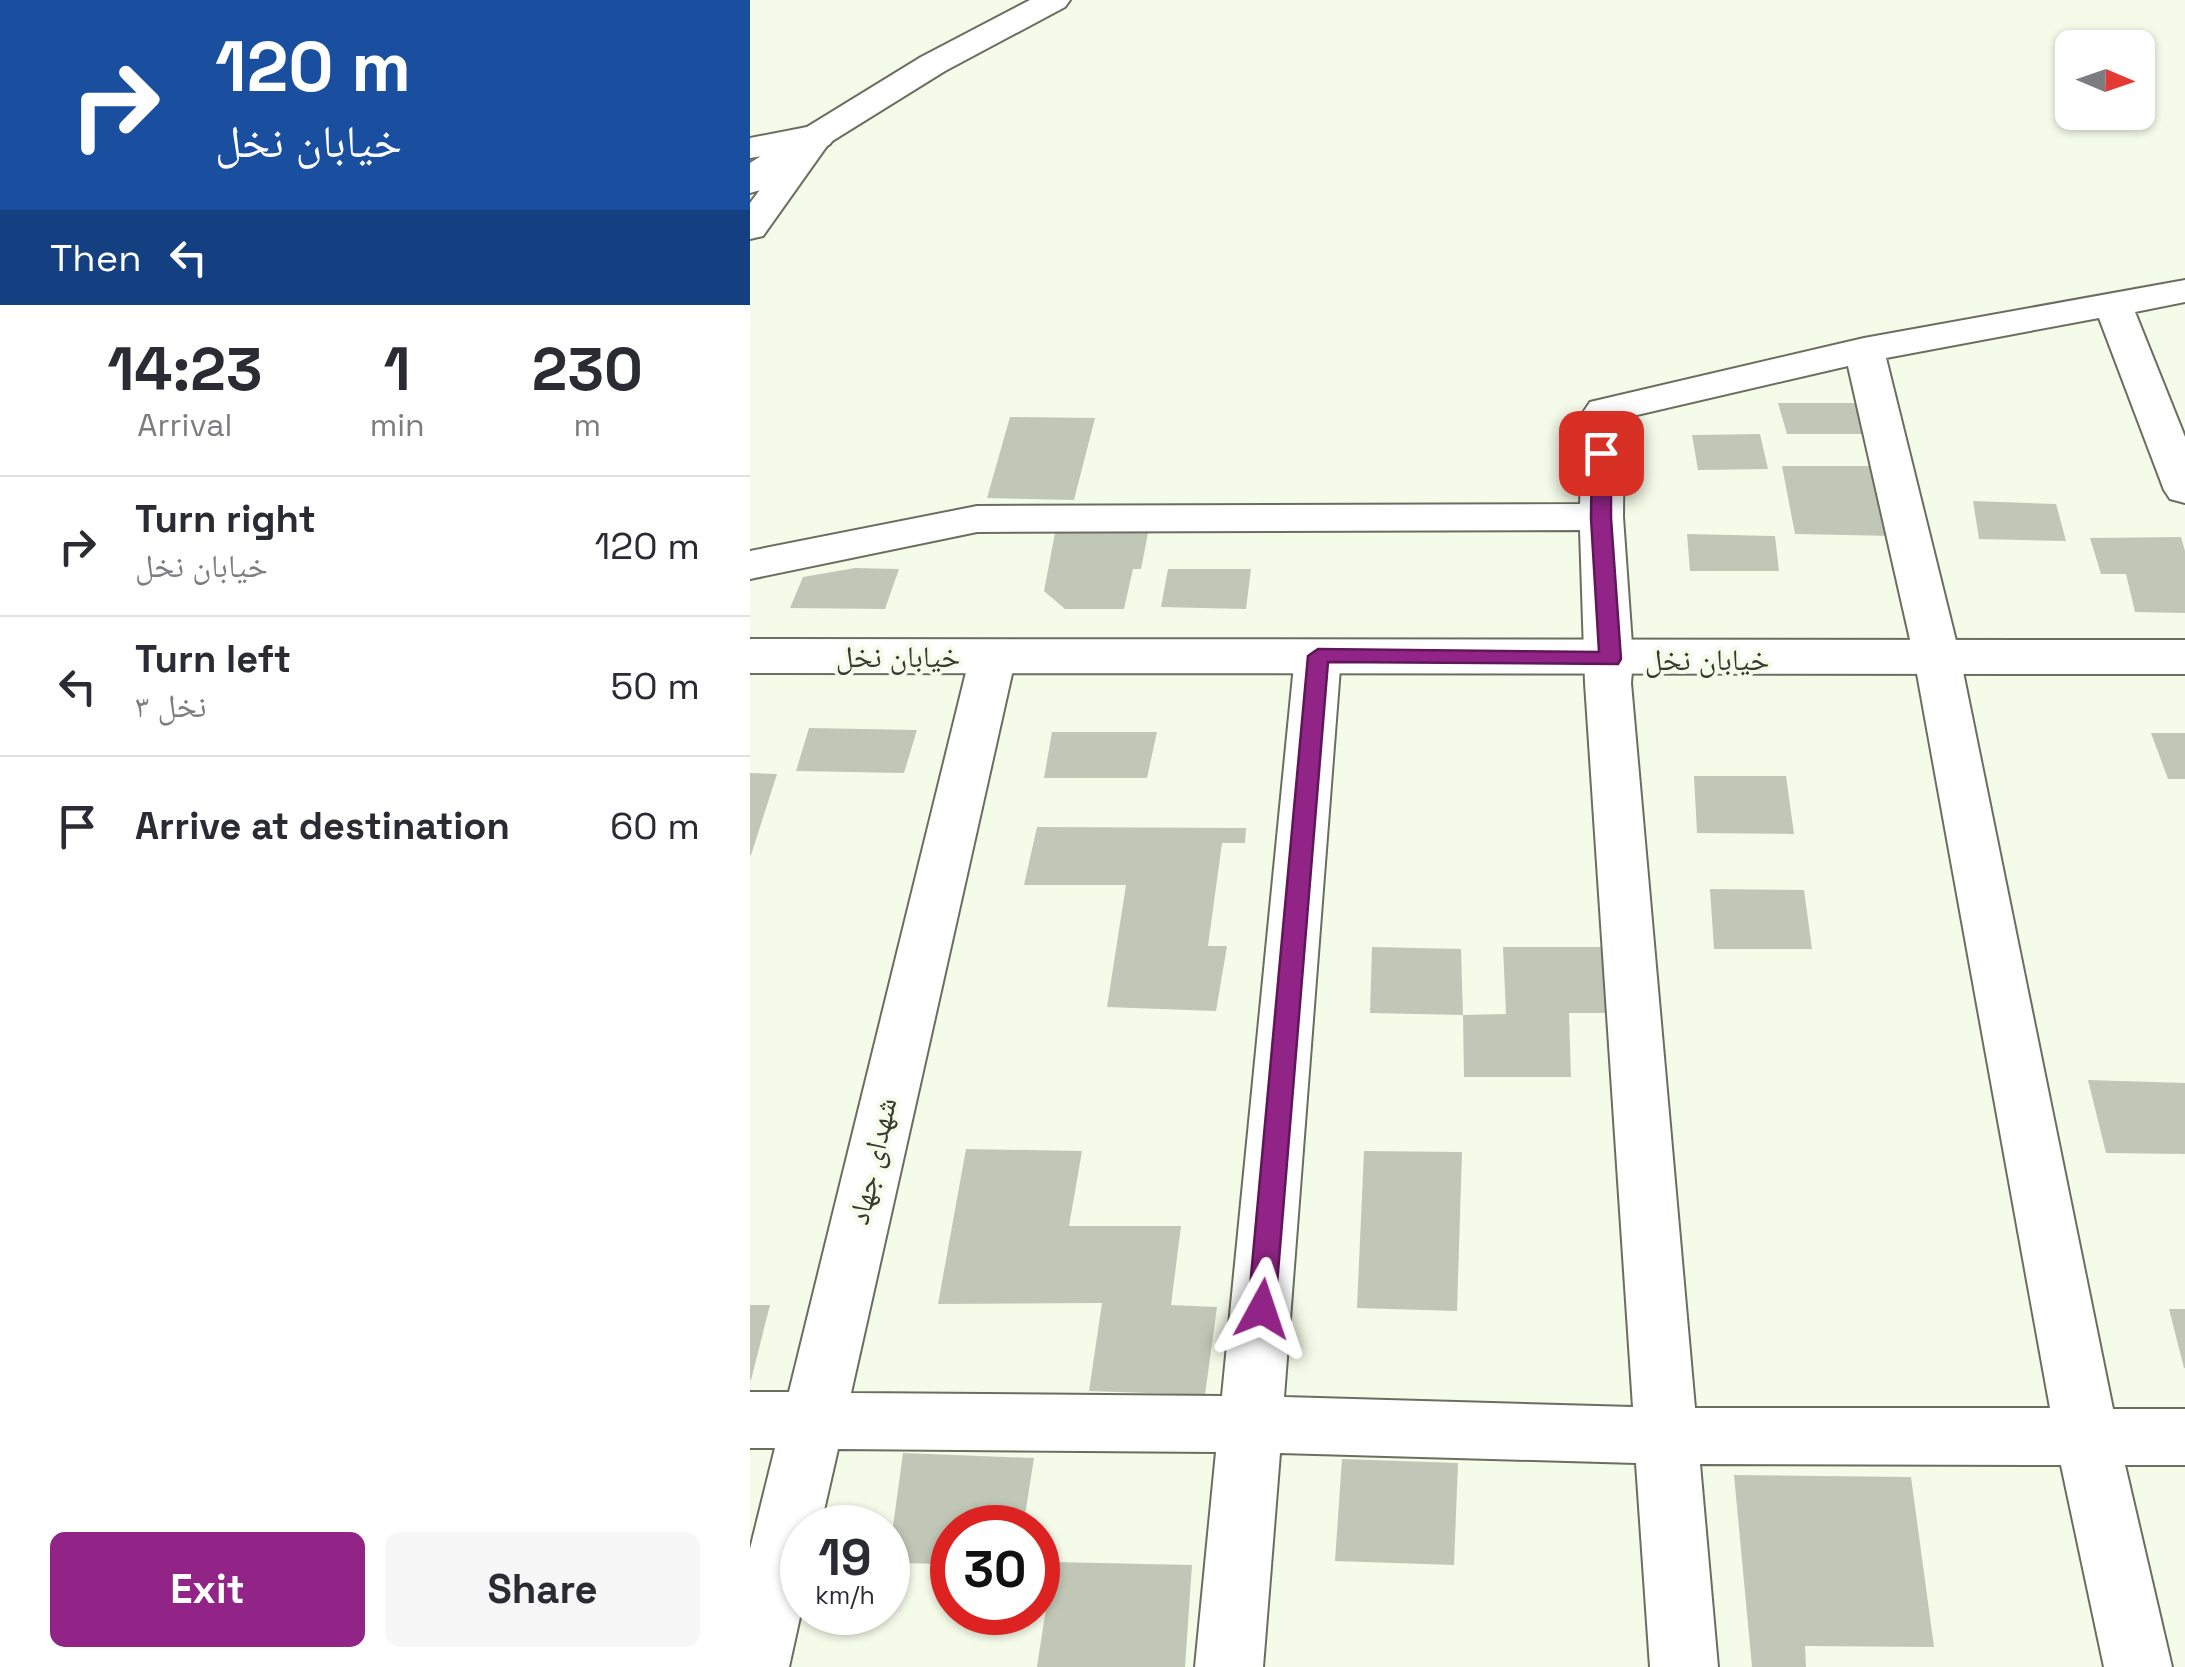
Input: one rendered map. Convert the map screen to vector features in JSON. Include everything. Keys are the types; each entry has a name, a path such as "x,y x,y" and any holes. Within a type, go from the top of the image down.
{"street":[{"path":"750,181 933,64 1054,0"},
{"path":"750,148 817,136"},
{"path":"750,157 817,136"},
{"path":"750,228 817,136"},
{"path":"1684,1667 1608,683 1601,420 1604,412 1617,407 1864,350 2185,290"},
{"path":"2113,304 2185,490"},
{"path":"1864,350 1937,657 2087,1436 2138,1667"},
{"path":"750,565 978,519 1601,518"},
{"name":"خیابان نخل","path":"750,656 2185,657"},
{"name":"شهدای جهاد","path":"755,1667 780,1420 992,656"},
{"path":"1229,1667 1318,656"},
{"path":"780,1420 1252,1424 1667,1436 2185,1437"}],"building":[{"path":"1778,403 1867,403 1874,434 1787,434"},
{"path":"1010,417 1095,418 1074,500 987,498"},
{"path":"1760,434 1768,469 1698,470 1692,435"},
{"path":"1782,466 1878,466 1893,536 1795,534"},
{"path":"1973,501 2056,504 2066,541 1979,539"},
{"path":"1055,533 1148,533 1141,569 1133,569 1124,609 1065,609 1044,591"},
{"path":"1687,534 1775,536 1779,571 1690,571"},
{"path":"2181,537 2185,551 2185,613 2135,612 2126,574 2101,574 2090,538"},
{"path":"855,568 899,569 885,609 790,608 803,577"},
{"path":"1168,569 1251,569 1246,609 1161,607"},
{"path":"809,728 917,730 904,773 796,771"},
{"path":"1052,732 1157,732 1147,778 1044,778"},
{"path":"2151,733 2185,733 2185,779 2168,779"},
{"path":"750,773 777,774 751,855 750,855"},
{"path":"1694,776 1786,776 1794,834 1697,833"},
{"path":"1037,827 1246,828 1245,843 1222,843 1208,946 1227,946 1216,1011 1107,1007 1126,885 1024,885"},
{"path":"1710,889 1804,890 1812,949 1714,949"},
{"path":"1372,947 1461,949 1463,1015 1370,1013"},
{"path":"1503,947 1607,947 1610,1013 1569,1013 1571,1077 1464,1077 1463,1015 1506,1014"},
{"path":"2088,1080 2185,1083 2185,1154 2106,1153"},
{"path":"966,1149 1082,1151 1069,1226 1181,1226 1171,1305 1217,1307 1205,1395 1089,1391 1102,1303 938,1304"},
{"path":"1364,1151 1462,1152 1457,1311 1357,1308"},
{"path":"750,1305 770,1305 751,1380 750,1380"},
{"path":"2169,1309 2185,1309 2185,1368 2184,1368"},
{"path":"903,1453 1034,1458 1027,1505 930,1505 930,1564 910,1563 910,1505 896,1505"},
{"path":"1342,1459 1458,1463 1454,1565 1335,1561"},
{"path":"1734,1475 1911,1477 1934,1647 1805,1646 1806,1667 1752,1667"},
{"path":"1060,1562 1192,1565 1185,1667 1037,1667 1042,1635 1060,1635"}],"route":[{"path":"1262,1309 1318,656 1610,659 1601,453"}]}
